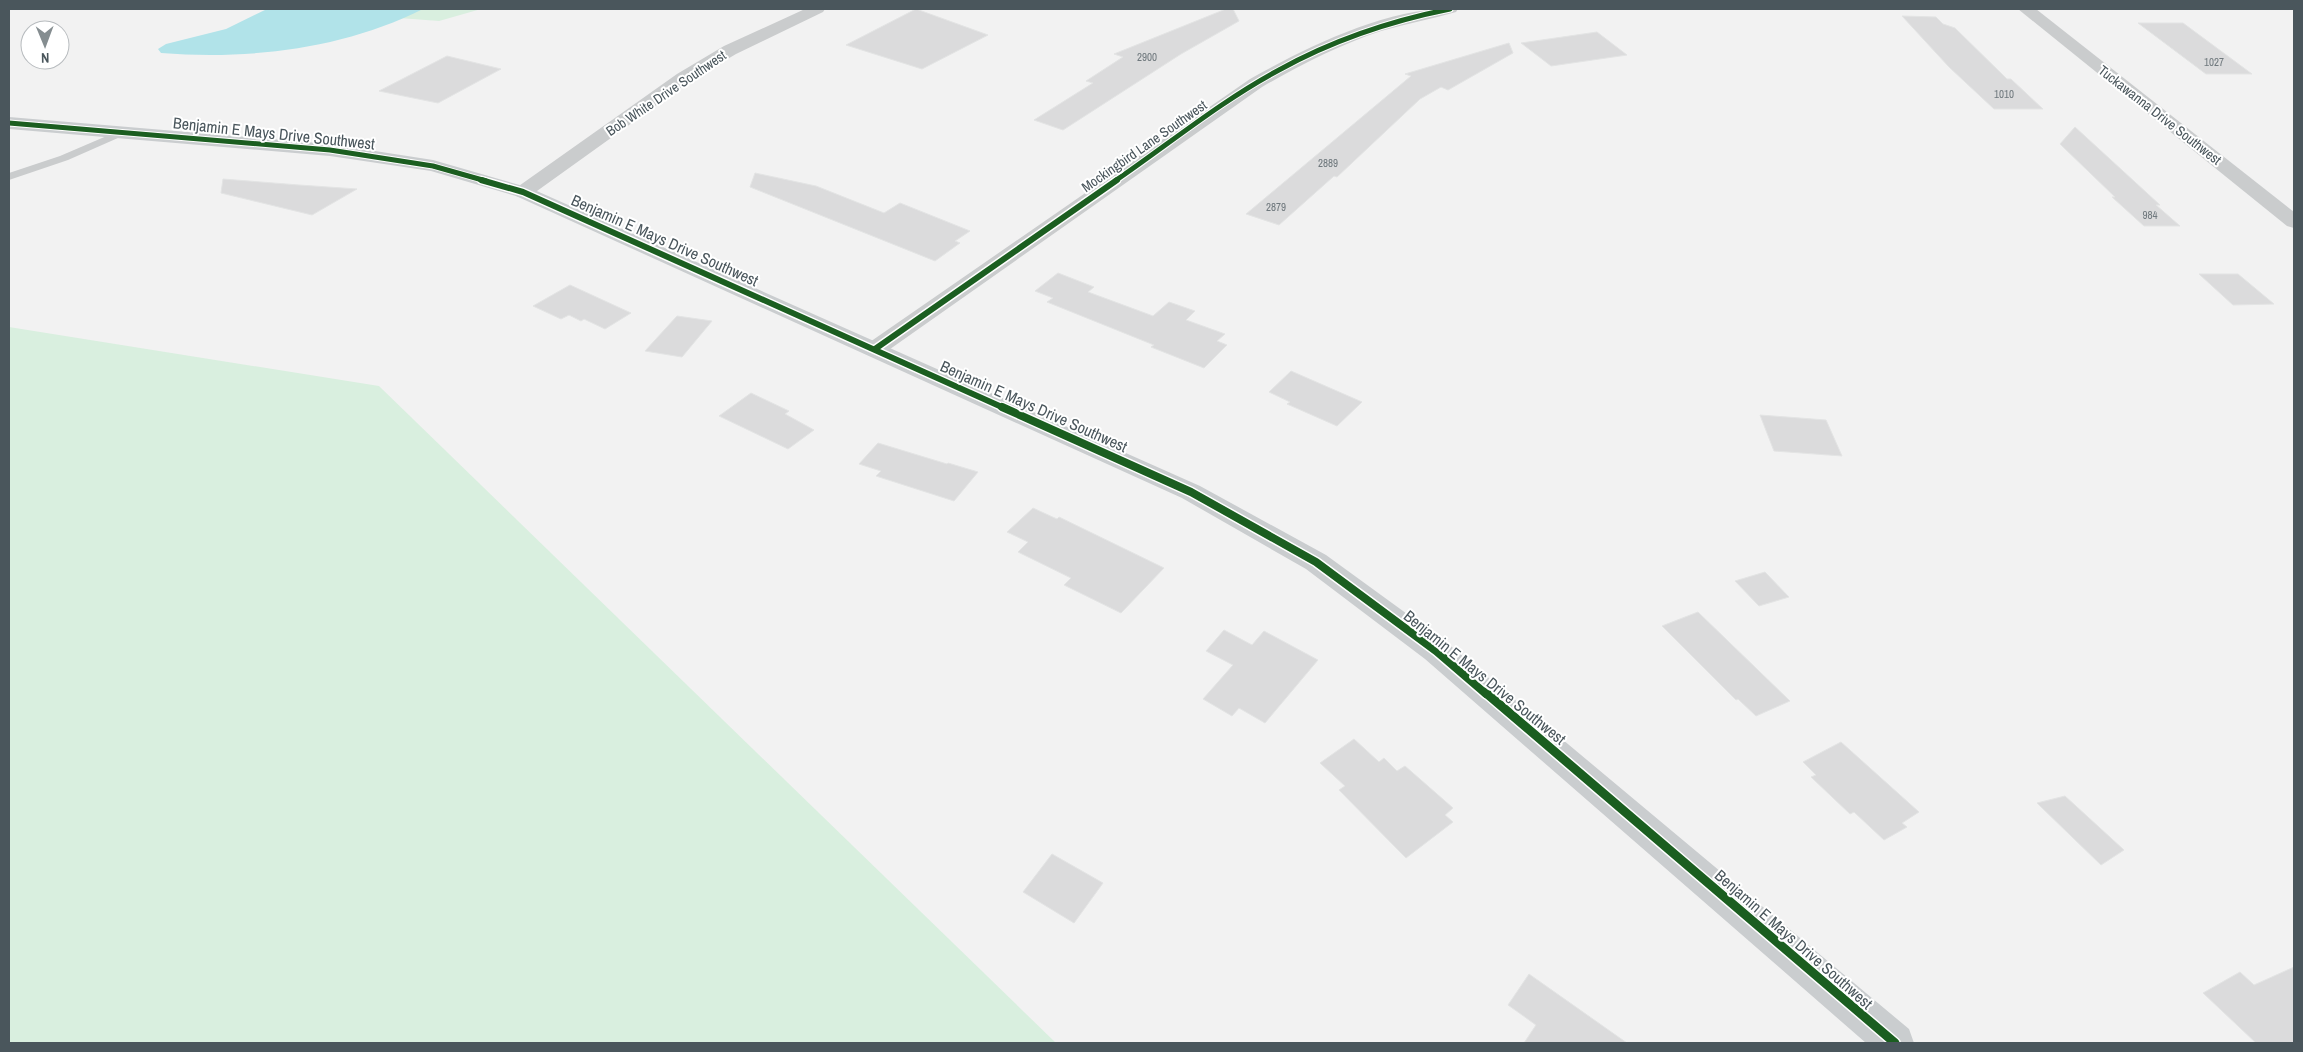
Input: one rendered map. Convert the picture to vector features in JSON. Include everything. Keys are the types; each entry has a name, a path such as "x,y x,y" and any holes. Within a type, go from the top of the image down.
{"street":[{"name":"Bob White Drive Southwest","path":"523,192 683,78 730,50 817,9"},
{"name":"Mockingbird Lane Southwest","path":"876,349 1248,88 1292,61 1332,42 1376,26 1450,9"},
{"name":"Tuckawanna Drive Southwest","path":"2026,9 2294,222"},
{"name":"Benjamin E Mays Drive Southwest","path":"9,123 330,150 433,166 523,192 1192,492 1316,562 1436,651 1895,1043"}],"lane":[{"path":"9,177 64,158 123,132"}],"green space":[{"path":"280,9 481,9 439,21"},
{"path":"9,327 379,386 1056,1043 9,1043"}],"water":[{"path":"267,9 423,9 361,34 295,49 228,55 194,55 161,53 158,49 166,44 226,29"}],"building":[{"path":"916,9 988,35 922,69 846,45"},
{"path":"1226,9 1233,9 1239,21 1181,54 1063,130 1034,120 1093,83 1086,81 1123,57 1114,54"},
{"path":"1902,16 1936,17 1943,24 1955,28 2007,79 2011,79 2043,109 1994,109 1949,67"},
{"path":"2138,23 2183,23 2252,74 2206,74"},
{"path":"1597,32 1627,55 1551,66 1521,43"},
{"path":"1509,43 1513,53 1448,90 1441,87 1420,99 1337,177 1334,176 1279,225 1246,214 1411,76 1405,74"},
{"path":"447,56 501,69 438,103 379,91"},
{"path":"2075,127 2160,205 2156,205 2180,226 2144,226 2112,197 2115,197 2060,144"},
{"path":"755,173 816,186 884,213 900,203 970,231 955,241 960,243 935,261 750,187"},
{"path":"223,179 357,189 312,215 221,193"},
{"path":"1058,273 1094,287 1088,292 1153,316 1169,302 1195,311 1186,320 1225,334 1217,341 1227,345 1204,368 1151,347 1154,345 1047,302 1053,298 1035,291"},
{"path":"2199,274 2238,274 2274,304 2233,305"},
{"path":"570,285 631,313 605,329 584,319 581,321 569,315 561,319 533,306"},
{"path":"677,316 712,321 682,357 645,351"},
{"path":"1291,371 1362,402 1337,426 1287,404 1290,402 1269,392"},
{"path":"751,393 789,411 785,414 814,430 788,449 719,416"},
{"path":"1760,415 1826,420 1842,456 1774,451"},
{"path":"878,443 978,472 954,501 876,476 881,471 859,464"},
{"path":"1033,508 1057,519 1059,517 1164,568 1121,613 1064,585 1071,578 1018,552 1028,542 1007,532"},
{"path":"1765,572 1789,597 1759,606 1735,581"},
{"path":"1698,612 1790,701 1756,716 1738,699 1736,700 1662,626"},
{"path":"1224,630 1252,645 1264,631 1318,660 1265,723 1239,708 1232,716 1203,699 1233,665 1206,651"},
{"path":"1354,739 1379,762 1384,758 1397,771 1405,766 1453,808 1445,815 1453,822 1406,858 1339,790 1345,786 1320,763"},
{"path":"1841,742 1919,812 1902,823 1907,827 1884,840 1854,812 1850,814 1811,777 1816,775 1803,762"},
{"path":"2065,796 2124,850 2101,865 2037,803"},
{"path":"1052,854 1103,883 1074,923 1023,892"},
{"path":"2294,967 2294,1043 2256,1043 2203,993 2240,972 2254,985"},
{"path":"1529,974 1627,1043 1524,1043 1536,1025 1508,1005"}],"cycle path":[{"path":"875,349 1256,83 1302,58 1350,37 1374,28 1450,9"},
{"path":"9,123 330,150 433,166 523,192 1191,492 1316,562 1436,651 1895,1043"}]}
